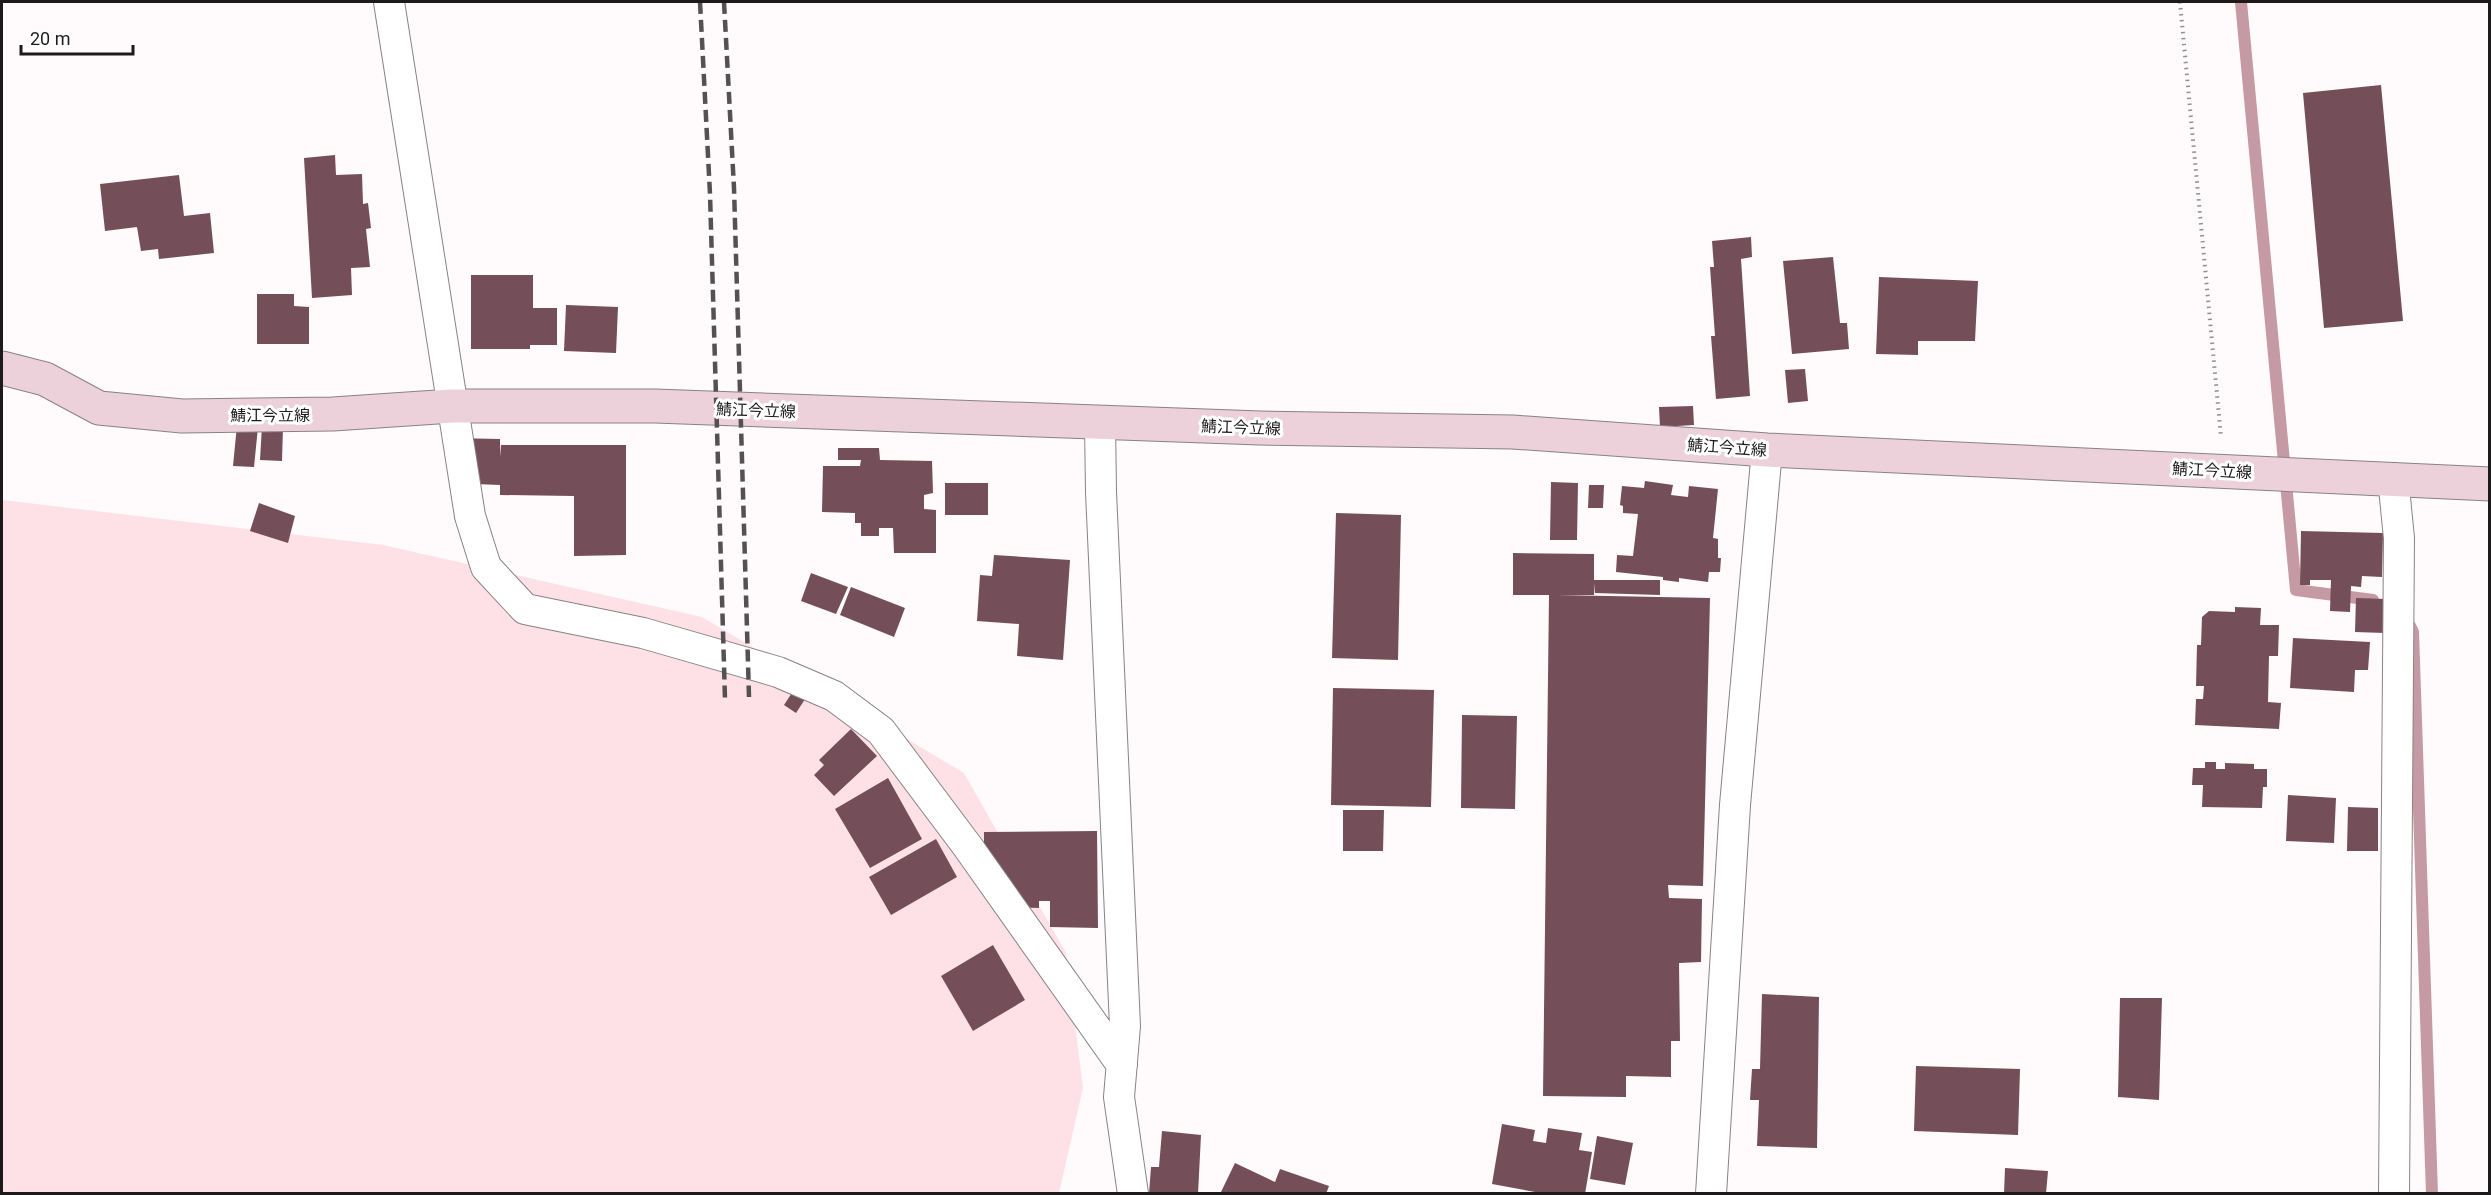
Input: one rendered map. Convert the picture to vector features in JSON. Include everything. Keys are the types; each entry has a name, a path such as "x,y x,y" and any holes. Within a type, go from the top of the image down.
{"main road":[{"name":"鯖江今立線","path":"2,368 45,379 99,408 182,416 333,414 452,406 655,406 1101,423 1513,432 1767,450 2490,484"}],"street":[{"path":"389,2 470,516 486,567 525,609 643,633 778,672 834,696 881,731 968,847 1122,1065"},
{"path":"1101,423 1101,492 1125,1026 1119,1097 1133,1194"},
{"path":"1711,1194 1735,806 1767,450"},
{"path":"2393,478 2399,538 2394,1194"}],"path":[{"path":"2180,2 2224,471"}],"shaded area":[{"path":"2,500 383,545 702,617 964,773 1066,953 1083,1088 1059,1193 2,1194"}],"building":[{"path":"2381,85 2403,321 2324,328 2303,93"},
{"path":"335,155 336,175 362,174 363,204 368,203 371,228 366,229 370,267 351,268 352,295 312,298 304,158"},
{"path":"179,175 184,216 210,213 214,253 159,259 158,249 141,251 137,227 105,231 100,184"},
{"path":"1751,237 1752,257 1741,259 1750,396 1716,399 1711,336 1715,336 1710,267 1714,267 1712,241"},
{"path":"1833,257 1840,323 1847,323 1849,349 1792,354 1783,261"},
{"path":"471,275 533,275 533,308 557,308 557,345 530,345 530,349 471,349"},
{"path":"1879,277 1978,281 1975,341 1918,341 1918,355 1876,354"},
{"path":"257,294 294,294 294,306 309,307 309,344 257,344"},
{"path":"566,305 618,307 616,353 564,351"},
{"path":"1805,369 1808,401 1788,403 1785,370"},
{"path":"1693,406 1694,425 1660,427 1659,407"},
{"path":"237,425 258,427 254,467 233,466"},
{"path":"262,426 283,427 282,461 260,460"},
{"path":"451,438 500,439 500,457 501,445 626,445 626,555 574,556 574,496 500,495 500,485 450,483"},
{"path":"838,448 879,448 880,460 932,461 933,493 924,495 924,509 936,510 936,553 894,553 893,528 879,528 879,536 861,536 861,523 855,523 855,513 822,512 823,466 860,466 861,460 838,460"},
{"path":"1645,481 1673,485 1671,495 1688,497 1689,486 1718,489 1713,538 1718,539 1718,558 1721,558 1720,572 1709,572 1708,582 1679,578 1679,582 1663,580 1663,577 1616,572 1617,555 1633,556 1638,514 1623,513 1623,506 1620,505 1622,486 1644,488"},
{"path":"1551,482 1578,483 1577,540 1550,540"},
{"path":"945,483 988,483 988,515 945,515"},
{"path":"1589,485 1604,485 1603,508 1588,508"},
{"path":"259,503 295,516 288,543 250,531"},
{"path":"1336,513 1401,515 1398,660 1332,658"},
{"path":"2301,531 2383,533 2382,577 2362,576 2361,587 2351,586 2350,612 2330,611 2331,580 2310,580 2310,585 2300,585"},
{"path":"1513,553 1594,554 1594,580 1660,580 1660,595 1595,593 1595,583 1594,595 1557,595 1710,598 1703,886 1668,885 1669,898 1702,899 1701,962 1679,963 1680,1041 1671,1041 1671,1077 1626,1076 1626,1097 1543,1096 1549,595 1513,595"},
{"path":"994,555 1070,560 1063,660 1017,656 1019,624 977,621 980,575 992,576"},
{"path":"811,573 848,587 836,614 801,601"},
{"path":"851,587 905,608 894,637 840,615"},
{"path":"2356,598 2386,599 2385,633 2355,632"},
{"path":"2235,607 2261,608 2260,625 2279,625 2278,656 2269,656 2268,702 2281,703 2279,729 2195,725 2196,699 2203,699 2204,686 2196,686 2197,645 2201,645 2202,617 2209,611 2235,612"},
{"path":"2293,638 2370,642 2368,670 2355,670 2354,692 2290,688"},
{"path":"797,685 809,693 796,713 784,705"},
{"path":"1333,688 1434,690 1431,807 1331,805"},
{"path":"1462,715 1517,716 1515,809 1461,808"},
{"path":"851,729 877,756 834,796 814,775 824,765 819,760"},
{"path":"2205,762 2216,762 2216,769 2225,769 2225,763 2254,764 2254,769 2267,769 2267,787 2263,787 2262,808 2202,807 2203,785 2192,785 2193,768 2205,768"},
{"path":"888,778 922,839 870,868 835,809"},
{"path":"2288,795 2336,798 2334,843 2286,841"},
{"path":"2348,807 2378,808 2378,851 2347,851"},
{"path":"1343,810 1384,810 1383,851 1343,851"},
{"path":"1097,831 1098,928 1050,927 1050,901 1039,901 1039,908 1011,907 984,862 984,832"},
{"path":"936,839 957,877 891,915 869,877"},
{"path":"993,945 1025,1000 973,1031 941,976"},
{"path":"1762,994 1819,997 1817,1148 1757,1146 1759,1100 1750,1100 1752,1069 1760,1069"},
{"path":"2120,998 2162,998 2159,1100 2118,1097"},
{"path":"1916,1066 2020,1069 2018,1135 1914,1131"},
{"path":"1502,1124 1535,1130 1533,1141 1546,1143 1548,1128 1582,1133 1579,1150 1592,1152 1585,1194 1546,1194 1492,1184"},
{"path":"1162,1131 1201,1135 1198,1194 1149,1194 1151,1167 1159,1167"},
{"path":"1597,1136 1633,1143 1625,1185 1590,1179"},
{"path":"1235,1163 1275,1182 1280,1169 1329,1186 1326,1194 1220,1194"},
{"path":"2005,1168 2048,1171 2046,1194 2004,1194"}],"waterway":[{"path":"2241,2 2296,590 2373,600"},
{"path":"2410,626 2413,632 2432,1194"}],"railway":[{"path":"700,2 710,194 725,699"},
{"path":"724,2 734,188 749,697"}]}
